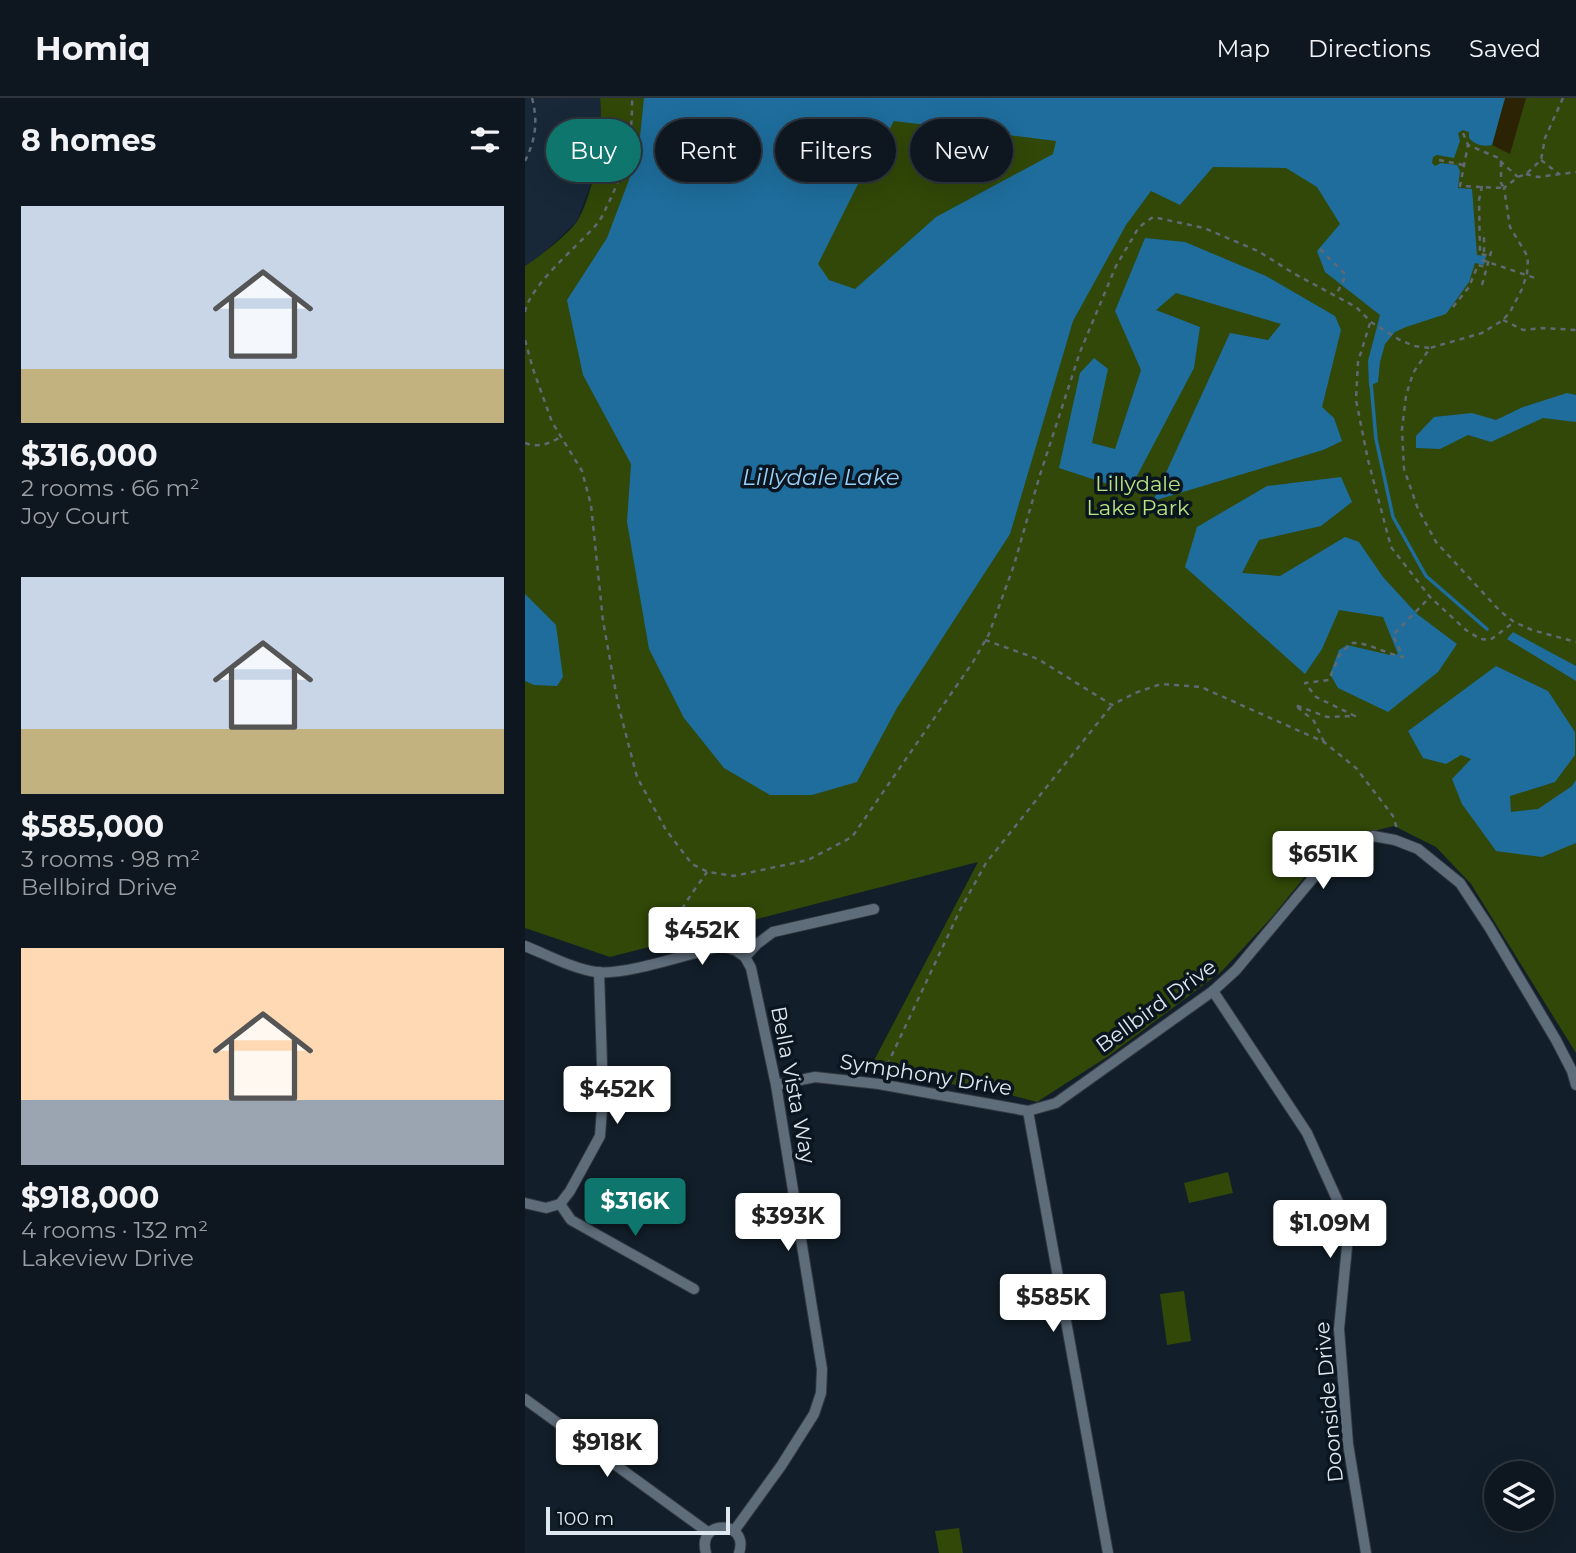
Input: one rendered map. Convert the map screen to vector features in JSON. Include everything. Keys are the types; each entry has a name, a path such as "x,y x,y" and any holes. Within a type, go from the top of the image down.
{"street":[{"name":"Bellbird Drive","path":"1028,1111 1056,1103 1213,991 1236,970 1324,864 1344,846 1373,836 1395,840 1418,849 1460,883 1556,1040 1576,1085"},
{"path":"525,946 581,969 618,972 722,946 745,957 773,932 874,909"},
{"name":"Bella Vista Way","path":"734,1531 781,1466 814,1413 821,1393 822,1369 776,1085 751,968 745,957"},
{"path":"525,1203 546,1208 560,1205 600,1136 603,1095 599,972"},
{"name":"Doonside Drive","path":"1213,991 1307,1133 1349,1226 1339,1329 1348,1444 1366,1553"},
{"name":"Symphony Drive","path":"776,1085 815,1077 879,1084 1028,1111"},
{"path":"1028,1111 1108,1553"},
{"path":"560,1205 571,1220 694,1289"},
{"path":"525,1399 709,1533"},
{"path":"706,1553 705,1541 709,1533 721,1527 734,1531 741,1543 739,1553"}],"path":[{"path":"525,161 534,144 537,116 532,98"},
{"path":"525,312 526,305 544,280 599,222 621,176 633,124 632,98"},
{"path":"1463,133 1468,145 1460,186 1504,188 1541,160 1545,138 1563,98"},
{"path":"1468,145 1501,159 1518,177"},
{"path":"1439,160 1464,165"},
{"path":"1541,160 1559,174"},
{"path":"525,340 552,422 582,471 591,505 603,621 618,704 637,776 666,830 692,864 708,872 734,876 764,871 808,860 852,837 973,662 985,640 1014,565 1080,352 1117,266 1139,227 1153,217 1204,228 1258,251 1356,306 1372,323 1398,340 1430,348 1482,333 1503,320 1522,289 1527,274 1528,257 1510,228 1501,183 1501,162"},
{"path":"1525,174 1538,177 1576,172"},
{"path":"1482,186 1479,223 1485,251 1491,252 1482,285"},
{"path":"1484,232 1480,254 1491,256"},
{"path":"1320,249 1346,275 1336,295"},
{"path":"1482,260 1535,278"},
{"path":"1453,307 1469,287 1478,265 1488,268"},
{"path":"1503,320 1523,330 1576,330"},
{"path":"1372,323 1358,362 1356,400 1368,460 1391,547 1430,597 1466,630 1480,639 1490,640 1514,622"},
{"path":"1430,348 1413,373 1406,396 1402,429 1404,468 1419,509 1436,542 1500,611 1532,631 1576,642"},
{"path":"525,443 534,446 548,444 561,437"},
{"path":"1324,742 1314,721 1295,705 1327,717 1355,716 1316,697 1305,683 1329,680 1339,656 1350,643 1361,642 1390,655 1403,657 1393,635 1430,597"},
{"path":"985,640 1038,659 1112,705"},
{"path":"879,1084 960,910 986,863 1112,705 1135,693 1161,684 1201,687 1324,742 1356,768 1393,816 1397,829"},
{"path":"675,958 672,942 676,924 686,903 708,872"}],"shaded area":[{"path":"525,98 600,98 603,119 546,119 546,182 591,182 577,221 536,260 525,266"}],"green space":[{"name":"Lillydale Lake Park","path":"600,98 1576,98 1576,1053 1471,884 1436,847 1394,826 1344,838 1324,853 1272,917 1222,971 1110,1055 1037,1102 1003,1093 869,1070 978,862 610,957 525,928 525,266 545,252 578,220 592,182 641,182 641,119 601,119"},
{"path":"1228,1172 1233,1193 1189,1203 1184,1183"},
{"path":"1184,1291 1191,1341 1167,1345 1160,1294"},
{"path":"959,1528 963,1553 939,1553 935,1531"}],"sand":[{"path":"1505,98 1526,98 1510,154 1492,145"}],"water":[{"name":"Lillydale Lake","path":"644,98 1505,98 1492,145 1477,144 1469,138 1469,132 1463,130 1458,133 1460,141 1454,158 1437,155 1433,157 1432,163 1435,166 1441,163 1457,165 1460,171 1458,188 1472,189 1477,255 1486,256 1484,265 1475,263 1469,282 1446,314 1395,332 1385,344 1378,382 1369,386 1368,361 1380,315 1325,272 1317,251 1340,224 1317,187 1286,168 1213,167 1180,205 1151,191 1126,225 1073,321 1010,534 897,708 857,782 812,795 770,795 724,768 684,718 649,649 627,522 631,464 583,375 567,300 607,238 628,182 641,182","holes":["775,119 896,119 896,121 910,123 910,119 1013,119 1013,136 1056,141 1053,154 1013,176 1013,182 1001,182 936,217 855,289 829,280 818,264 859,182 775,182"]},
{"path":"1145,238 1185,242 1266,276 1335,316 1341,330 1322,407 1334,418 1342,441 1323,450 1153,501 1230,333 1268,340 1281,324 1176,293 1156,310 1200,327 1194,368 1129,491 1059,468 1080,373 1094,358 1108,369 1092,443 1115,449 1141,370 1115,311"},
{"path":"1567,393 1576,395 1576,422 1543,418 1491,442 1468,435 1440,449 1416,448 1416,436 1434,417 1472,413 1496,420 1523,407"},
{"path":"1341,477 1352,502 1321,526 1259,540 1242,573 1280,576 1345,537 1359,542 1383,577 1417,614 1457,644 1438,672 1388,712 1338,688 1330,674 1339,650 1347,645 1390,655 1398,654 1383,617 1339,610 1322,649 1305,674 1185,567 1197,527 1267,486"},
{"path":"525,594 556,625 563,677 557,686 534,685 525,681"},
{"path":"1513,632 1576,666 1576,681 1507,639"},
{"path":"1496,666 1548,691 1575,732 1575,755 1555,782 1510,796 1511,812 1538,809 1572,786 1576,780 1576,843 1542,857 1496,851 1462,804 1452,779 1471,759 1461,755 1446,764 1423,758 1408,731"}],"waterway":[{"path":"1371,383 1376,439 1393,517 1426,576 1487,629"}]}
